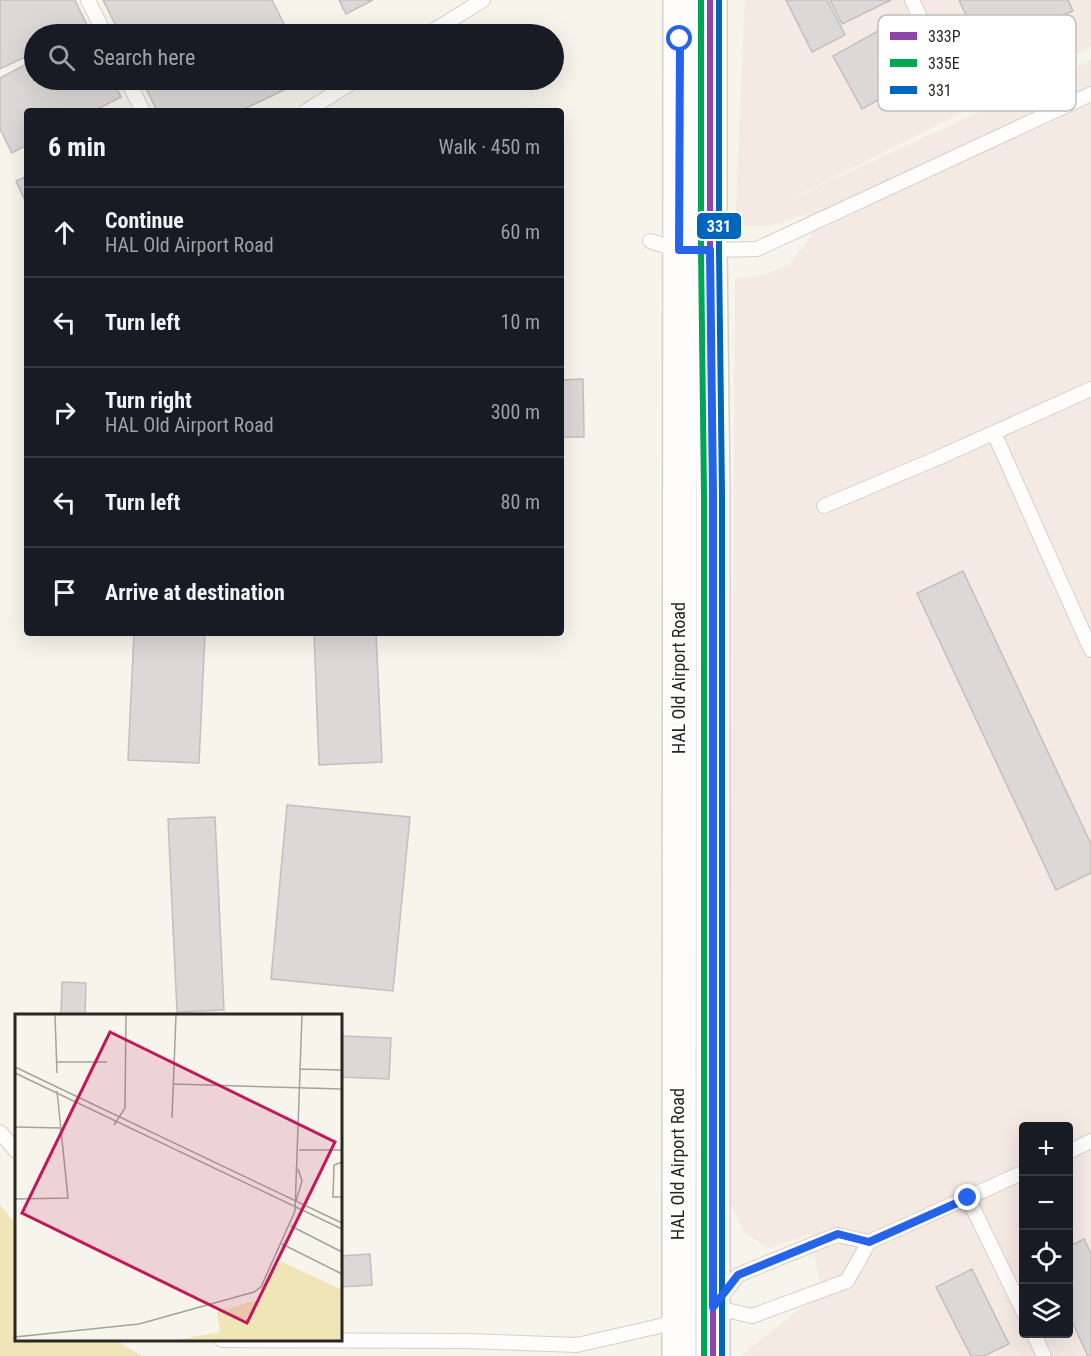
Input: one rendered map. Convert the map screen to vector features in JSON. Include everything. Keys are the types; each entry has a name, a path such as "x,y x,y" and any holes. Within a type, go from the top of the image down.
{"main road":[{"name":"HAL Old Airport Road","path":"679,1356 680,0"},
{"name":"HAL Old Airport Road","path":"710,0 680,247 713,494 713,1356"}],"lane":[{"path":"88,0 100,24"},
{"path":"444,24 483,0"},
{"path":"912,0 919,15"},
{"path":"132,90 141,108"},
{"path":"311,108 340,90"},
{"path":"1076,101 1091,94"},
{"path":"680,247 757,249 1054,111"},
{"path":"824,506 1091,389"},
{"path":"994,433 1091,650"},
{"path":"0,1132 15,1149"},
{"path":"1073,1150 1091,1141"},
{"path":"713,1307 752,1316 847,1281 869,1242 1019,1174"},
{"path":"968,1198 1019,1305"},
{"path":"342,1340 467,1341 577,1350 660,1326 713,1307 738,1275 838,1234 869,1242"},
{"path":"1036,1338 1044,1356"},
{"path":"467,1341 467,1356"}],"shaded area":[{"path":"745,0 1091,0 1091,47 1076,55 1076,15 878,15 878,111 965,111 787,201 981,111 1076,111 1076,67 1091,60 1091,1356 741,1356 821,1292 809,1234 769,1248 745,1233 729,1200 735,279 763,275 788,265 812,236 808,214 769,226 735,226"},
{"path":"0,1205 15,1224 15,1341 117,1341 142,1356 0,1356"}],"building":[{"path":"0,0 75,0 87,24 24,24 24,58 0,69"},
{"path":"103,0 272,0 284,24 115,24"},
{"path":"339,0 373,0 346,14"},
{"path":"786,0 827,0 845,35 812,52"},
{"path":"830,0 891,0 842,24"},
{"path":"959,0 1068,0 1073,11 1064,15 966,15"},
{"path":"878,31 878,100 862,109 833,56"},
{"path":"24,65 24,90 117,90 121,97 100,108 24,108 24,147 12,153 0,129 0,78"},
{"path":"147,90 284,90 246,108 156,108"},
{"path":"24,177 24,198 16,181"},
{"path":"583,379 584,437 564,437 564,380"},
{"path":"963,571 1091,844 1091,873 1056,890 917,593"},
{"path":"134,636 205,636 199,763 128,760"},
{"path":"314,636 376,636 382,762 319,765"},
{"path":"287,805 410,817 393,991 271,979"},
{"path":"215,817 224,1010 177,1012 168,819"},
{"path":"62,982 86,983 85,1014 61,1014"},
{"path":"342,1036 391,1038 389,1079 342,1077"},
{"path":"1084,1239 1091,1254 1091,1356 1088,1356 1073,1324 1073,1244"},
{"path":"370,1254 372,1285 342,1287 342,1256"},
{"path":"972,1269 1009,1344 984,1356 971,1356 936,1287"}],"transit line":[{"name":"335E","path":"701,0 704,494 704,1356"},
{"name":"333P","path":"710,0 713,494 713,1356"},
{"name":"331","path":"719,0 722,494 722,1356"}],"route":[{"path":"680,39 679,250 710,250 713,494 713,1307 738,1275 838,1234 869,1242 968,1198"}]}
